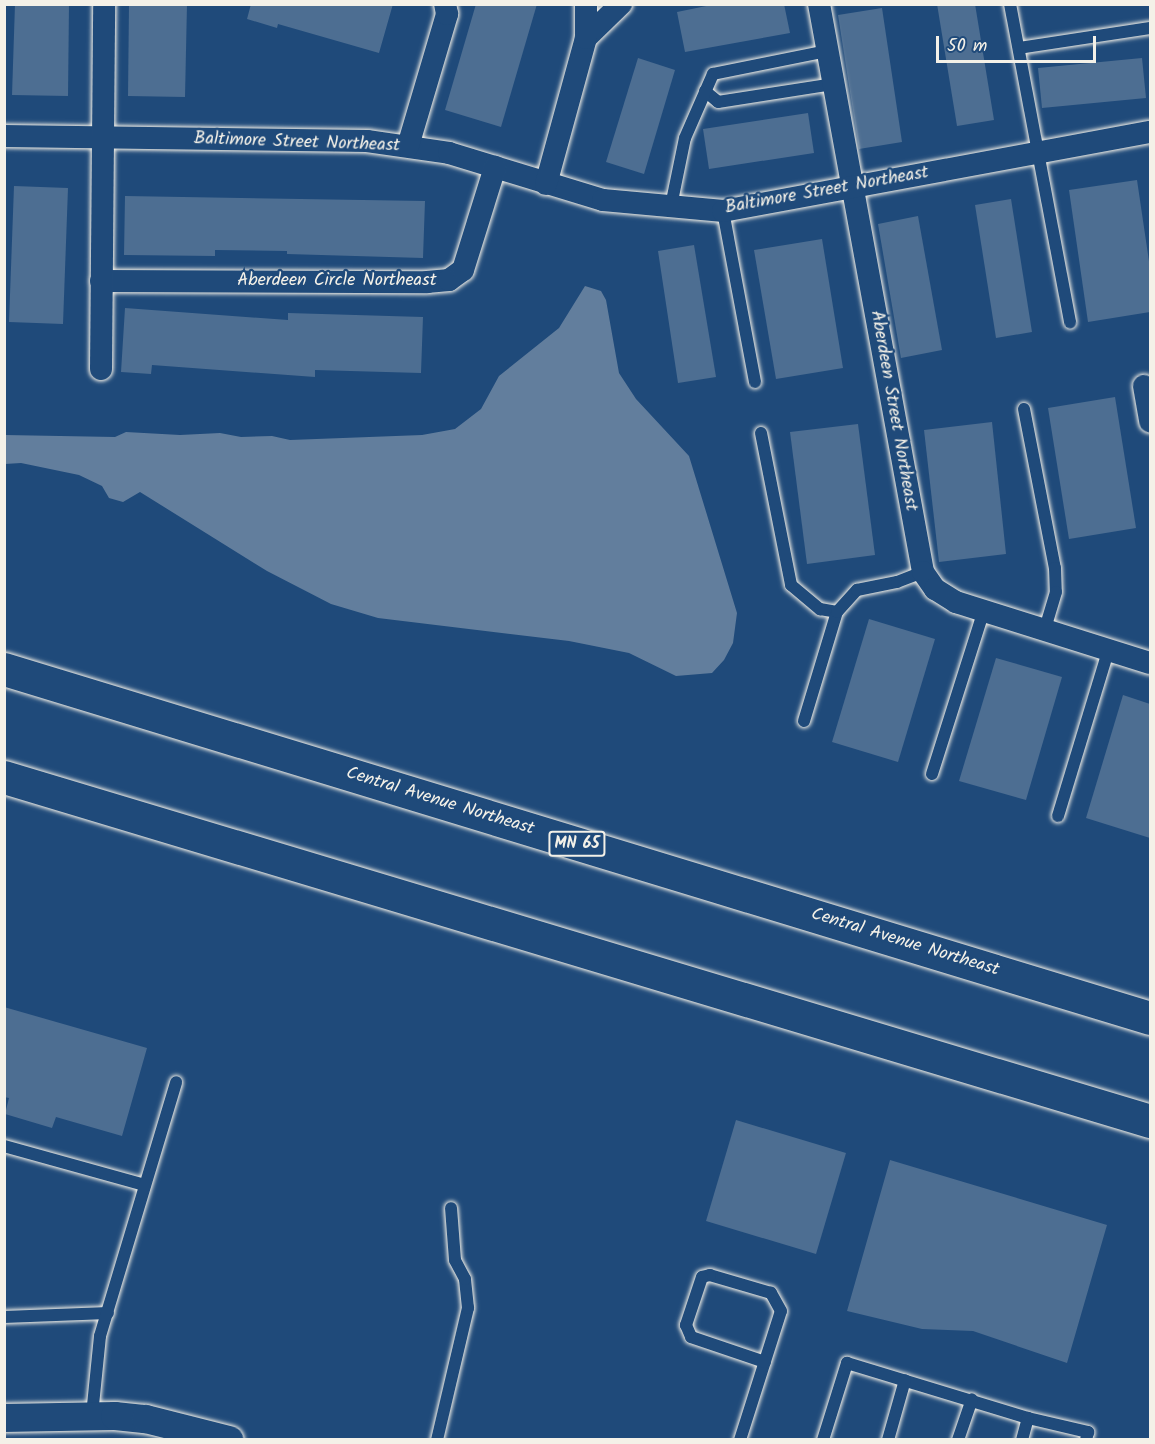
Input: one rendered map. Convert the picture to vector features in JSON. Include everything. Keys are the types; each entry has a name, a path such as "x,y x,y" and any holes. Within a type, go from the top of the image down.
{"highway":[{"name":"Central Avenue Northeast","path":"4,669 1150,1018"},
{"path":"4,777 1150,1121"}],"street":[{"path":"101,369 104,4"},
{"path":"408,146 447,14 445,4"},
{"path":"546,184 586,38 586,4"},
{"path":"586,38 621,4"},
{"name":"Aberdeen Street Northeast","path":"819,4 923,572"},
{"name":"Baltimore Street Northeast","path":"4,136 368,141 449,153 603,200 723,211 1150,132"},
{"name":"Aberdeen Circle Northeast","path":"101,281 427,282 449,280 463,270 495,167"},
{"path":"1144,386 1150,421"},
{"path":"923,572 935,589 956,602 983,613 1150,663"},
{"path":"4,1418 92,1415 146,1419 229,1440"}],"lane":[{"path":"1010,4 1071,322"},
{"path":"1019,48 1150,28"},
{"path":"671,206 685,138 713,74 827,51"},
{"path":"705,91 718,102 833,84"},
{"path":"723,211 756,382"},
{"path":"1024,409 1055,568 1056,592 1044,632"},
{"path":"761,433 791,585 820,609 837,612"},
{"path":"804,721 837,612 857,590 881,586 923,572"},
{"path":"932,774 983,613"},
{"path":"1058,816 1108,651"},
{"path":"92,1415 100,1336 176,1082"},
{"path":"4,1146 146,1185"},
{"path":"437,1440 468,1308 465,1279 455,1260 452,1208"},
{"path":"740,1440 765,1362 781,1311 776,1297 771,1293 710,1275 702,1277 686,1325 691,1337 765,1362"},
{"path":"4,1317 108,1313"},
{"path":"823,1440 847,1363 972,1399 1028,1418 1088,1432 1086,1440"},
{"path":"888,1440 905,1380"},
{"path":"958,1440 972,1399"},
{"path":"1022,1440 1028,1418"}],"water":[{"path":"585,286 601,291 606,300 619,373 636,399 689,456 737,613 733,643 724,660 712,673 676,676 629,653 569,641 378,618 331,604 267,571 140,492 123,502 109,498 102,486 79,475 21,463 5,464 5,435 115,437 126,432 180,435 220,433 241,437 272,436 290,440 422,435 455,429 481,409 499,376 559,328"}],"building":[{"path":"15,4 69,4 68,96 12,95"},
{"path":"129,4 187,4 185,97 128,96"},
{"path":"251,4 393,4 379,53 278,24 277,28 247,19"},
{"path":"476,4 537,4 501,127 445,110"},
{"path":"716,4 784,4 790,33 685,52 677,12"},
{"path":"937,4 975,4 994,120 957,126"},
{"path":"882,8 902,142 859,149 838,15"},
{"path":"638,58 675,70 644,174 606,162"},
{"path":"1142,58 1146,98 1042,108 1038,68"},
{"path":"808,113 814,153 709,169 703,129"},
{"path":"1137,180 1150,268 1150,312 1088,322 1069,190"},
{"path":"14,186 68,188 63,324 9,322"},
{"path":"125,196 425,201 423,258 215,250 215,256 124,255"},
{"path":"1011,199 1032,332 996,338 975,205"},
{"path":"918,216 942,350 901,358 878,224"},
{"path":"822,239 843,368 776,379 754,250"},
{"path":"694,245 716,377 678,383 658,251"},
{"path":"125,308 288,320 288,313 423,317 421,373 315,370 315,377 152,365 151,374 121,372"},
{"path":"1115,397 1136,528 1069,539 1048,408"},
{"path":"992,422 1006,554 939,562 924,430"},
{"path":"858,424 875,555 807,564 790,432"},
{"path":"869,619 935,639 898,762 832,742"},
{"path":"996,658 1062,677 1026,800 959,781"},
{"path":"1123,695 1150,704 1150,838 1086,818"},
{"path":"4,1007 147,1048 122,1136 56,1117 52,1128 5,1114 9,1098 4,1097"},
{"path":"736,1120 846,1153 816,1254 706,1221"},
{"path":"890,1160 1107,1225 1067,1363 973,1331 922,1329 847,1311"}]}
